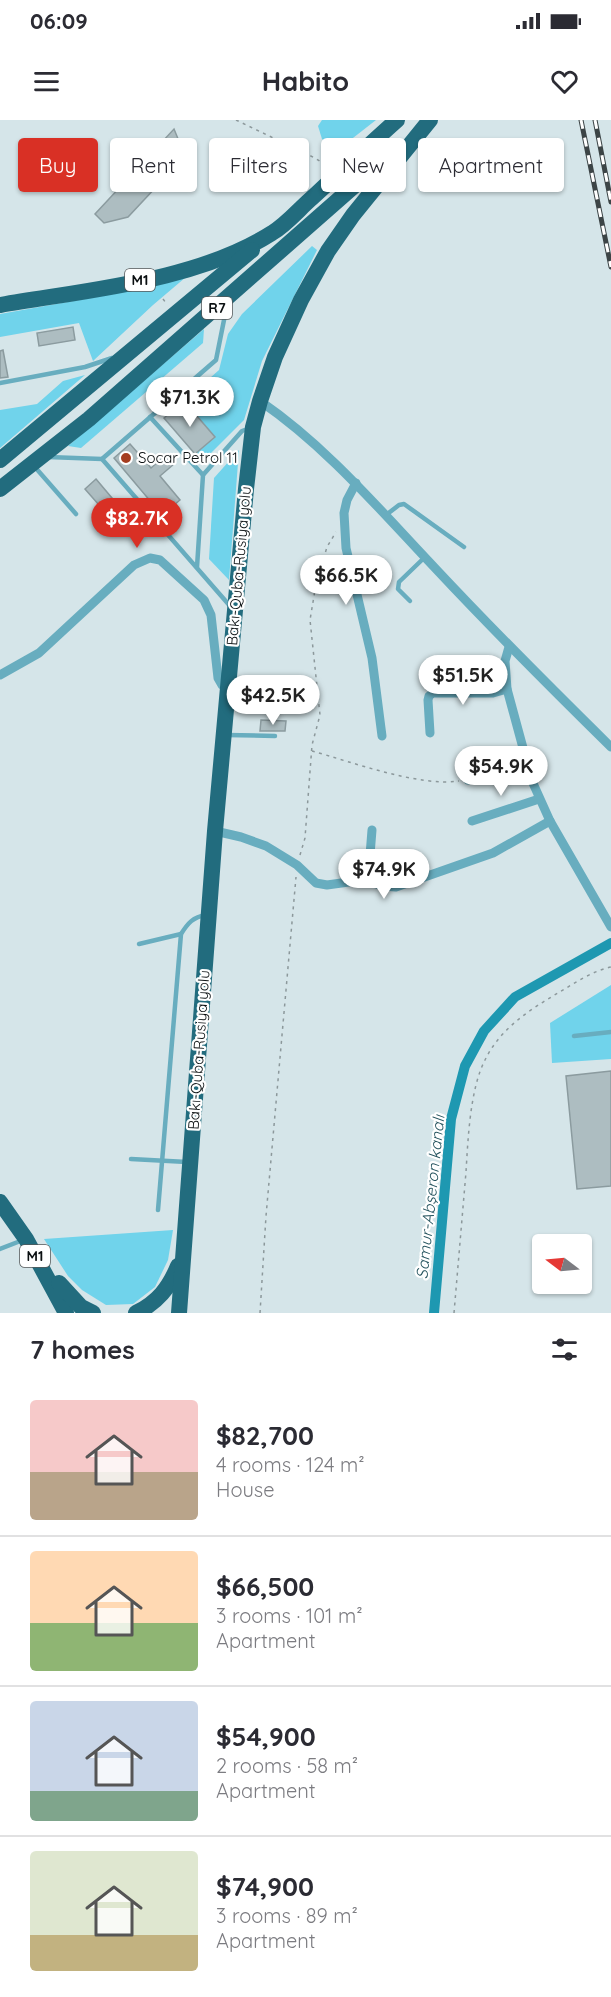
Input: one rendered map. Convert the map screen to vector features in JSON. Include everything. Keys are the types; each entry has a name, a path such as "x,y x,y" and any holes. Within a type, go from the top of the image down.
{"highway":[{"name":"M1","path":"377,138 397,120"},
{"name":"R7","path":"0,489 89,419 430,120"},
{"name":"Bakı-Quba-Rusiya yolu","path":"179,1313 223,735 254,426 275,357 328,251 353,215 430,120"},
{"name":"M1","path":"0,304 171,274 218,259 274,232 321,189"},
{"name":"R7","path":"0,460 274,232"},
{"name":"M1","path":"0,1202 26,1239 66,1313"},
{"path":"136,1313 149,1307 169,1286 178,1267 185,1237"},
{"path":"26,1239 68,1295 81,1307 93,1313"}],"street":[{"path":"260,401 303,434 356,483 509,647 611,747"},
{"path":"356,483 347,500 344,513 345,548 372,658 382,736"},
{"path":"0,675 39,653 134,565 150,558 160,560 204,600 212,615 218,678 227,688"},
{"path":"509,647 505,662 507,689 524,757 539,799 610,925"},
{"path":"430,733 428,700 433,693 493,693 507,689"},
{"path":"468,780 524,757"},
{"path":"472,821 539,799"},
{"path":"215,831 258,843 297,864 316,883 327,885 368,880 383,886 396,887 493,853 550,820"},
{"path":"368,880 372,830"}],"lane":[{"path":"38,460 102,459 216,360 228,298"},
{"path":"0,382 85,367 131,351"},
{"path":"150,417 203,475"},
{"path":"197,567 203,475 242,431 254,426"},
{"path":"102,459 197,567 225,603 234,610"},
{"path":"38,460 76,514"},
{"path":"386,515 404,504 464,547"},
{"path":"410,601 398,589 399,582 425,557"},
{"path":"223,735 275,736"},
{"path":"158,1210 181,934 188,923 196,917 209,914"},
{"path":"140,944 181,934"},
{"path":"574,1036 611,1032"},
{"path":"131,1159 190,1163"},
{"path":"0,1249 26,1239"}],"path":[{"path":"236,120 321,162"},
{"path":"260,1313 266,1215 297,864 305,838 311,750 320,715 310,620 316,584 327,547 334,534 345,523"},
{"path":"311,750 401,776 451,782 468,780"},
{"path":"454,1313 470,1125 478,1079 485,1060 500,1039 525,1013 586,977 601,969 611,967"}],"shaded area":[{"path":"322,120 376,120 353,138 322,138 318,126"},
{"path":"312,246 317,250 262,361 244,420 207,457 195,454 215,437 184,401 219,370 228,334 242,314"},
{"path":"186,277 93,361 79,323 0,337 0,314 135,290"},
{"path":"204,329 203,343 81,448 68,446"},
{"path":"85,375 0,448 0,410 37,404 63,381"},
{"path":"239,450 229,580 209,559 214,478"},
{"path":"611,985 611,1059 552,1063 550,1023"},
{"path":"173,1230 168,1260 155,1287 133,1304 106,1305 82,1290 68,1276 44,1239"}],"building":[{"path":"174,129 178,138 166,138"},
{"path":"115,192 151,192 128,217 104,223 95,214"},
{"path":"73,327 75,340 39,346 37,333"},
{"path":"3,350 8,377 0,378 0,351"},
{"path":"184,401 215,437 195,454 164,418"},
{"path":"130,444 151,468 166,455 174,464 160,476 180,500 162,515 114,458"},
{"path":"96,479 117,504 106,513 85,489"},
{"path":"261,720 286,721 285,731 260,731"},
{"path":"611,1071 611,1186 577,1189 566,1076"}],"waterway":[{"name":"Samur-Abşeron kanalı","path":"434,1313 451,1119 465,1066 484,1031 515,997 611,943"}],"railway":[{"path":"581,120 611,267"},
{"path":"595,120 611,202"}],"place":[{"name":"Socar Petrol 11","path":"126,458"}]}
